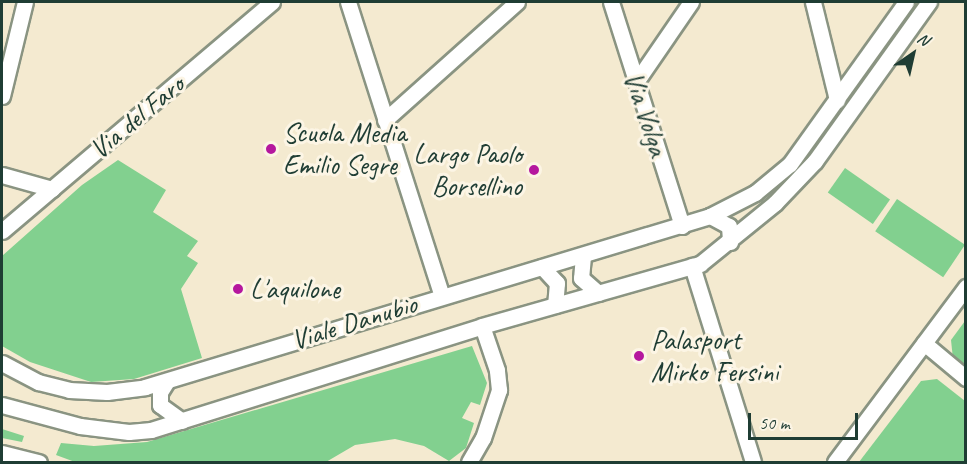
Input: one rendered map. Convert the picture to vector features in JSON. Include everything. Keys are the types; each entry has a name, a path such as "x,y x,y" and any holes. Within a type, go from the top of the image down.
{"street":[{"path":"2,96 25,2"},
{"name":"Via del Faro","path":"2,231 272,2"},
{"path":"348,2 441,294"},
{"path":"385,120 517,2"},
{"name":"Via Volga","path":"611,2 682,226"},
{"path":"636,82 691,2"},
{"path":"813,2 837,100"},
{"name":"Viale Danubio","path":"2,363 38,382 81,391 127,390 167,381 441,294 583,256 710,216 745,199 784,170 906,2"},
{"name":"Viale Danubio","path":"2,405 107,430 144,431 482,326 692,266 730,243 784,195 815,161 929,2"},
{"path":"2,175 52,189"},
{"path":"710,216 729,226 730,243"},
{"path":"583,256 581,278 598,293"},
{"path":"692,266 753,462"},
{"path":"542,267 557,283 555,305"},
{"path":"835,462 966,287"},
{"path":"469,462 481,443 499,390 497,370 482,326"},
{"path":"924,342 966,378"},
{"path":"167,381 160,392 160,405 182,421"},
{"path":"2,453 39,462"}],"green space":[{"path":"118,160 166,190 153,212 198,241 187,256 198,263 181,289 202,358 134,379 91,382 30,362 2,346 2,256 82,185"},
{"path":"845,168 890,200 873,224 828,193"},
{"path":"897,199 965,245 943,277 875,231"},
{"path":"965,321 965,369 953,359 951,340"},
{"path":"472,346 487,383 480,405 471,402 462,418 474,423 466,448 449,461 424,446 395,439 355,445 326,462 75,462 56,455 61,443 94,446 147,442"},
{"path":"937,379 965,401 965,462 859,462 921,381"},
{"path":"2,429 24,436 22,442 2,438"}],"place":[{"name":"Scuola Media Emilio Segre","path":"271,149"},
{"name":"Largo Paolo Borsellino","path":"534,170"},
{"name":"L'aquilone","path":"238,289"},
{"name":"Palasport Mirko Fersini","path":"639,356"}]}
